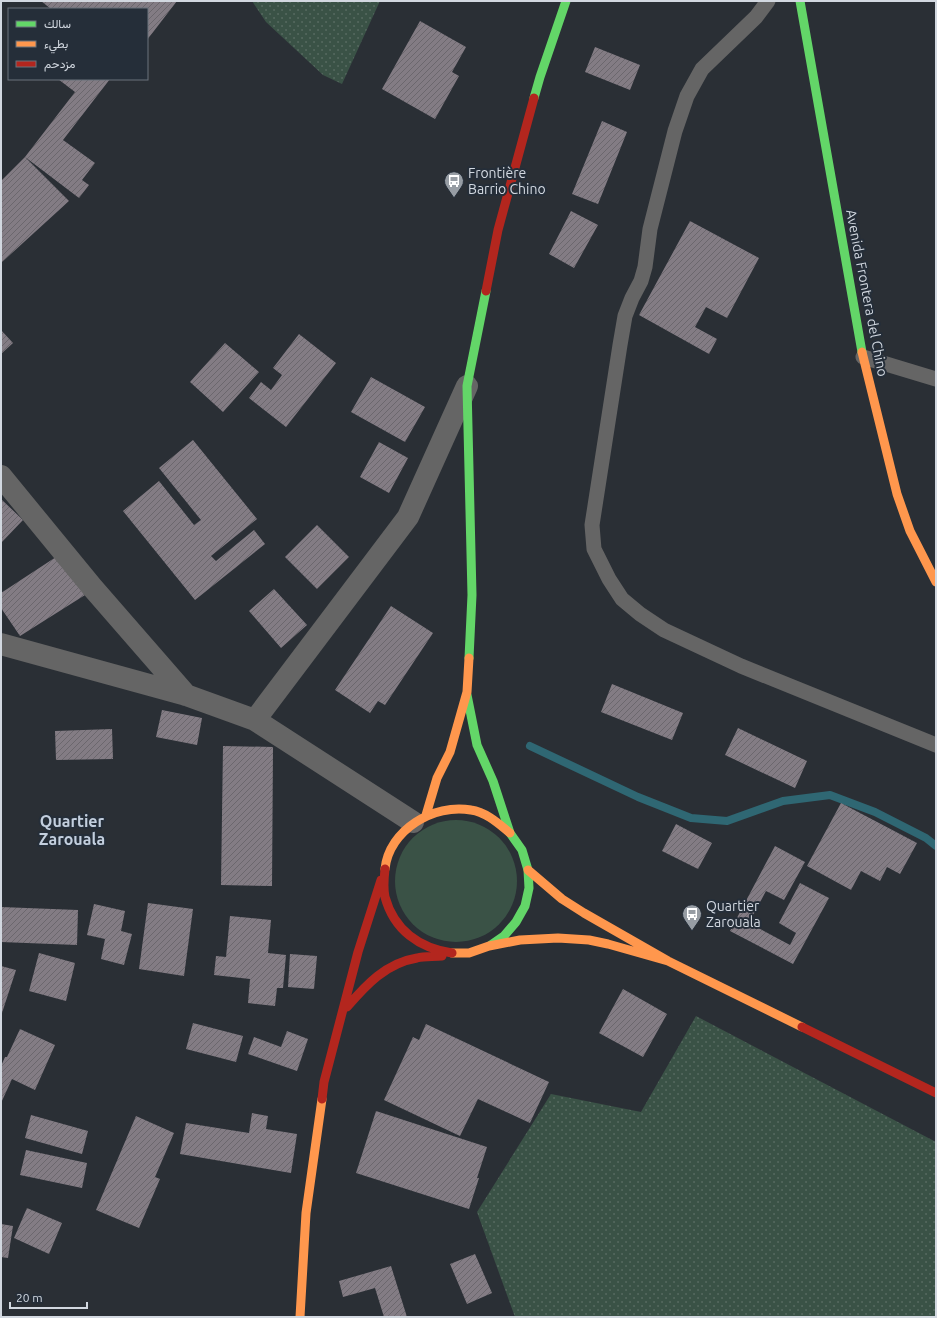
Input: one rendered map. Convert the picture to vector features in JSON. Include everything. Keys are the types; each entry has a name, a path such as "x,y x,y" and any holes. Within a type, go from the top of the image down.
{"street":[{"path":"420,819 437,778 450,752 467,692 472,595 467,386 498,230 540,77 566,1"},
{"name":"Avenida Frontera del Chino","path":"800,1 863,357 897,494 910,531 936,582"},
{"path":"255,720 408,516 467,386"},
{"path":"1,476 92,587 186,695"},
{"path":"1,644 186,695 255,720 420,819"},
{"path":"467,692 477,745 493,781 510,833"},
{"path":"300,1317 306,1213 324,1082 358,952 388,854 398,836 420,819 449,809 471,810 492,818 510,833 522,850 528,870 529,888 525,906 516,922 504,936 490,946"},
{"path":"528,870 562,899 668,961 936,1093"},
{"path":"383,873 384,895 392,916 406,934 424,947 446,953 468,953"},
{"path":"343,1011 366,985 386,968 412,958 468,953 490,946 536,938 578,939 617,946 668,961"}],"lane":[{"path":"768,1 756,17 702,69 687,96 675,131 650,229 642,281 632,298 624,323 592,525 594,549 609,579 622,599 640,614 664,630 741,666 936,745"},
{"path":"863,357 936,379"}],"green space":[{"path":"252,1 380,1 342,84 323,75 266,22"},
{"path":"456,820 479,824 490,830 499,838 507,847 513,858 517,881 513,904 507,915 499,924 490,932 479,938 456,942 433,938 422,932 413,924 405,915 399,904 395,881 399,858 405,847 413,838 422,830 433,824"},
{"path":"696,1016 936,1142 936,1317 515,1317 477,1212 551,1094 641,1112"}],"building":[{"path":"41,1 177,1 148,39 148,8 50,8"},
{"path":"420,21 466,47 452,72 459,76 435,119 382,89"},
{"path":"595,47 640,65 630,90 585,72"},
{"path":"59,80 109,80 63,140 95,163 82,180 89,185 79,198 25,157 75,92"},
{"path":"602,121 627,132 598,204 572,194"},
{"path":"25,157 69,201 1,263 1,181"},
{"path":"571,211 598,225 574,268 549,254"},
{"path":"690,221 759,258 727,318 706,307 695,327 717,339 709,354 639,315"},
{"path":"1,330 13,343 1,354"},
{"path":"299,334 336,363 286,427 249,398 261,382 271,390 282,375 273,368"},
{"path":"225,343 259,372 223,412 190,382"},
{"path":"371,377 425,407 405,442 351,412"},
{"path":"193,440 257,519 211,556 216,561 254,530 265,544 195,600 123,511 159,481 194,525 201,520 159,468"},
{"path":"379,442 408,458 389,493 360,477"},
{"path":"1,499 23,520 1,543"},
{"path":"317,525 349,557 317,589 285,557"},
{"path":"59,555 85,595 20,636 1,608 1,593"},
{"path":"274,589 307,625 281,648 249,611"},
{"path":"391,606 433,633 385,705 378,701 370,713 335,690"},
{"path":"612,684 683,713 672,740 601,712"},
{"path":"162,710 202,718 197,745 156,737"},
{"path":"738,728 807,761 795,788 725,755"},
{"path":"112,729 113,759 56,760 55,731"},
{"path":"223,746 273,747 272,886 221,885"},
{"path":"841,803 917,843 900,874 887,867 880,881 861,871 851,890 807,866"},
{"path":"676,824 712,843 698,869 662,851"},
{"path":"775,846 805,862 784,900 766,891 749,923 790,945 796,933 779,923 800,883 829,898 793,964 730,931"},
{"path":"148,903 193,909 184,976 139,969"},
{"path":"94,904 125,911 121,931 132,934 124,965 101,959 105,939 87,935"},
{"path":"1,907 78,910 77,945 1,942"},
{"path":"230,916 271,920 268,953 286,955 283,988 277,988 275,1006 248,1003 250,979 214,975 216,956 226,957"},
{"path":"39,953 75,963 66,1001 29,991"},
{"path":"290,954 317,956 314,989 288,987"},
{"path":"1,966 16,970 1,1016"},
{"path":"623,989 667,1014 643,1057 599,1033"},
{"path":"193,1023 243,1036 236,1062 186,1049"},
{"path":"426,1024 549,1082 530,1123 478,1099 460,1136 384,1100 413,1037 419,1040"},
{"path":"20,1029 55,1045 35,1090 12,1079 1,1103 1,1066 5,1057 7,1057"},
{"path":"287,1031 308,1039 297,1071 248,1054 254,1037 281,1047"},
{"path":"376,1111 487,1147 469,1209 356,1173"},
{"path":"252,1113 268,1116 266,1129 297,1134 291,1173 180,1154 186,1123 249,1133"},
{"path":"31,1115 88,1131 82,1154 25,1138"},
{"path":"136,1116 174,1133 155,1177 160,1179 139,1228 96,1210"},
{"path":"26,1150 87,1163 82,1188 20,1175"},
{"path":"27,1208 62,1223 49,1254 14,1238"},
{"path":"1,1224 13,1226 8,1258 1,1257"},
{"path":"475,1254 492,1293 467,1304 450,1264"},
{"path":"391,1266 407,1317 384,1317 375,1288 343,1297 339,1281"}],"waterway":[{"path":"530,746 638,797 691,818 727,821 783,801 830,795 875,812 926,838 936,846"}],"traffic: fast":[{"path":"534,98 566,1"},
{"path":"800,1 862,352"},
{"path":"469,658 472,595 467,386 486,291"},
{"path":"467,695 477,745 493,781 510,833 522,850 528,870 529,888 525,906 516,922 504,936 491,945"}],"traffic: slow":[{"path":"862,352 897,494 910,531 936,582"},
{"path":"426,815 437,778 450,752 467,692 469,658"},
{"path":"385,869 388,855 395,842 404,831 429,815 457,809 477,811 492,819 510,833"},
{"path":"528,870 562,899 584,913 668,961 802,1027"},
{"path":"452,953 469,953 489,946 520,940 558,938 589,940 668,961"},
{"path":"300,1317 306,1213 322,1099"}],"traffic: jam":[{"path":"486,291 498,230 534,98"},
{"path":"385,869 385,897 389,909 401,928 410,936 429,947 452,953"},
{"path":"322,1099 324,1082 358,952 381,880"},
{"path":"347,1007 369,983 386,970 406,961 420,957 442,956"},
{"path":"802,1027 936,1093"}],"place":[{"name":"Frontière Barrio Chino","path":"454,198"},
{"name":"Quartier Zarouala","path":"692,931"}],"district":[{"name":"Quartier Zarouala","path":"72,830"}]}
